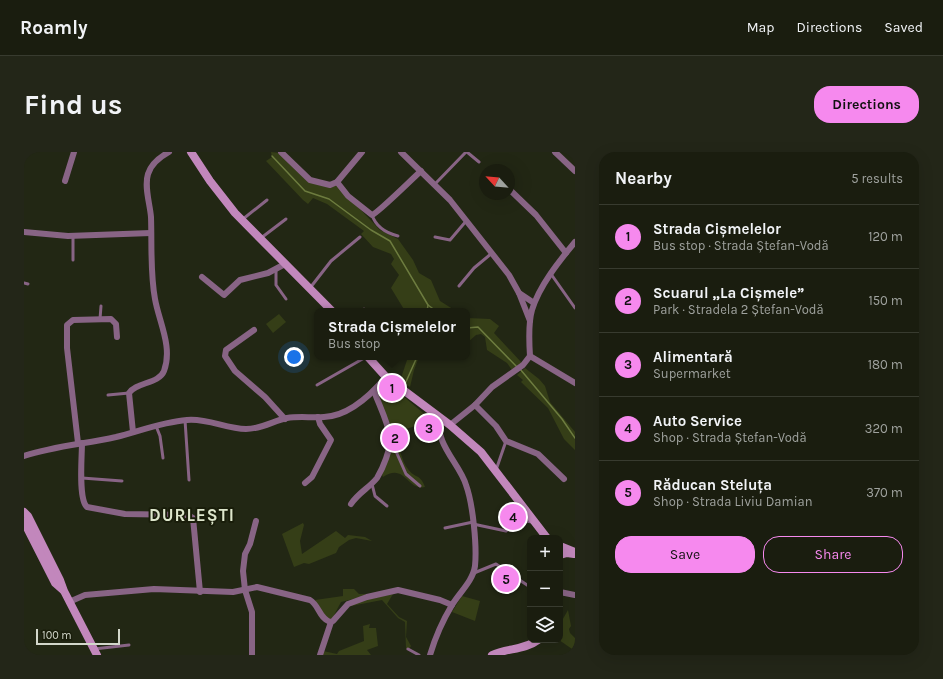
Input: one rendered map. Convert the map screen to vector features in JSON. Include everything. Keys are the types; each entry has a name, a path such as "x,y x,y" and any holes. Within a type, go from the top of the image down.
{"street":[{"path":"65,181 74,152"},
{"path":"133,432 129,393 133,388 160,376 166,363 166,339 156,306 152,282 148,175 155,163 169,152"},
{"path":"191,152 223,199 242,221 329,308"},
{"path":"281,152 310,180 328,185 336,182 362,152"},
{"path":"402,152 435,184 467,220 509,275 519,293 530,321"},
{"path":"555,152 575,171"},
{"path":"336,182 348,196 372,215 377,213 391,197 421,171"},
{"path":"515,196 536,215 566,253"},
{"path":"24,232 73,236 151,232"},
{"path":"450,425 475,404 492,387 523,365 530,356 530,321 534,303 551,274 575,242"},
{"path":"202,277 224,295 240,280 265,274 285,264"},
{"path":"519,293 534,303"},
{"path":"117,337 114,320 73,320 67,325 67,355 80,443 82,492 84,504 87,507 131,514 188,515 193,518 200,592"},
{"path":"254,330 226,350 225,356 235,371 265,397 285,419"},
{"path":"530,356 575,383"},
{"path":"370,360 386,378 450,425 481,452 545,535"},
{"path":"24,456 80,443 117,437 156,426 185,420 199,419 246,429 267,426 285,419 334,415 350,409 374,391 386,378"},
{"path":"351,504 364,489 372,484 382,468 390,437 374,391"},
{"path":"475,404 496,426 506,441 538,454 564,479"},
{"path":"305,483 312,477 331,440 320,424 318,417"},
{"path":"430,655 452,605 472,574 475,561 473,523 467,486 445,446 440,432 441,419"},
{"path":"24,512 28,516 60,580 69,602 96,652"},
{"path":"252,655 252,612 245,590 244,560 256,521"},
{"path":"24,522 55,583 64,591"},
{"path":"563,547 575,553"},
{"path":"563,554 575,553"},
{"path":"69,602 85,595 154,589 200,592 234,592 261,587 310,600 315,603 324,619 331,622"},
{"path":"320,655 331,622 348,604 367,597 404,590 416,596 440,600 452,605"},
{"path":"563,593 575,595"},
{"path":"492,655 509,649 529,646 534,643"}],"lane":[{"path":"435,184 467,152 479,162"},
{"path":"242,221 267,200"},
{"path":"372,215 376,225 387,232 398,236"},
{"path":"260,239 286,219"},
{"path":"435,237 450,240 467,220"},
{"path":"73,236 73,260"},
{"path":"310,288 331,261 360,237"},
{"path":"460,286 474,268 492,253"},
{"path":"276,269 276,285 286,299"},
{"path":"551,274 575,308"},
{"path":"24,283 28,284"},
{"path":"100,319 102,306"},
{"path":"317,386 362,360"},
{"path":"108,394 129,393"},
{"path":"185,420 189,480"},
{"path":"156,426 160,436 163,458"},
{"path":"390,437 406,474 420,486"},
{"path":"496,470 506,441"},
{"path":"82,478 122,481"},
{"path":"372,484 375,496 386,506"},
{"path":"445,528 473,523 506,531 519,520 535,522"},
{"path":"472,574 496,564 527,585"},
{"path":"96,652 129,645"},
{"path":"408,649 419,655"}],"green space":[{"path":"271,152 280,153 306,179 337,185 380,230 398,239 413,260 419,273 431,280 440,301 451,308 403,308 391,288 399,275 391,264 394,259 391,254 373,247 361,234 364,231 327,204 313,198 308,204 303,200 266,161 272,157"},
{"path":"279,314 286,322 273,333 266,324"},
{"path":"470,318 490,319 499,326 494,333 522,363 512,370 507,363 487,350 485,337 481,334 476,335 470,340"},
{"path":"407,360 418,360 410,387 400,381"},
{"path":"525,368 545,386 550,402 575,432 575,450 564,439 548,408 521,382 523,380 517,375"},
{"path":"383,386 403,396 435,423 434,428 426,424 425,426 419,425 399,431 398,435 401,453 406,466 421,480 425,487 414,485 396,473 390,473 383,477 382,475 391,443 378,394"},
{"path":"303,523 304,525 300,541 302,554 336,531 345,538 348,535 365,537 372,541 356,538 349,540 339,547 336,553 309,564 304,563 294,567 282,534"},
{"path":"343,589 354,589 359,594 374,594 341,602 332,619 325,618 315,600 343,596"},
{"path":"393,594 387,604 399,617 407,621 406,637 411,646 409,649 406,649 405,622 398,618 382,600 351,606 355,602"},
{"path":"462,596 480,601 475,621 452,612"},
{"path":"568,610 571,626 569,629 570,633 575,638 575,651 563,643 563,619"},
{"path":"370,624 369,628 376,628 378,646 367,650 371,655 322,655 323,651 337,654 339,651 364,641 363,626"}],"waterway":[{"path":"272,156 305,191 329,199 371,230 390,241 428,305 432,308"},
{"path":"470,328 478,327 517,367"},
{"path":"405,384 416,360"},
{"path":"520,369 562,419 575,438"}],"place":[{"name":"Strada Cișmelelor","path":"392,388"},
{"name":"Alimentară","path":"429,428"},
{"name":"Scuarul „La Cișmele”","path":"395,438"},
{"name":"Auto Service","path":"513,517"},
{"name":"Răducan Steluța","path":"506,579"}],"district":[{"name":"DURLEȘTI","path":"192,515"}]}
